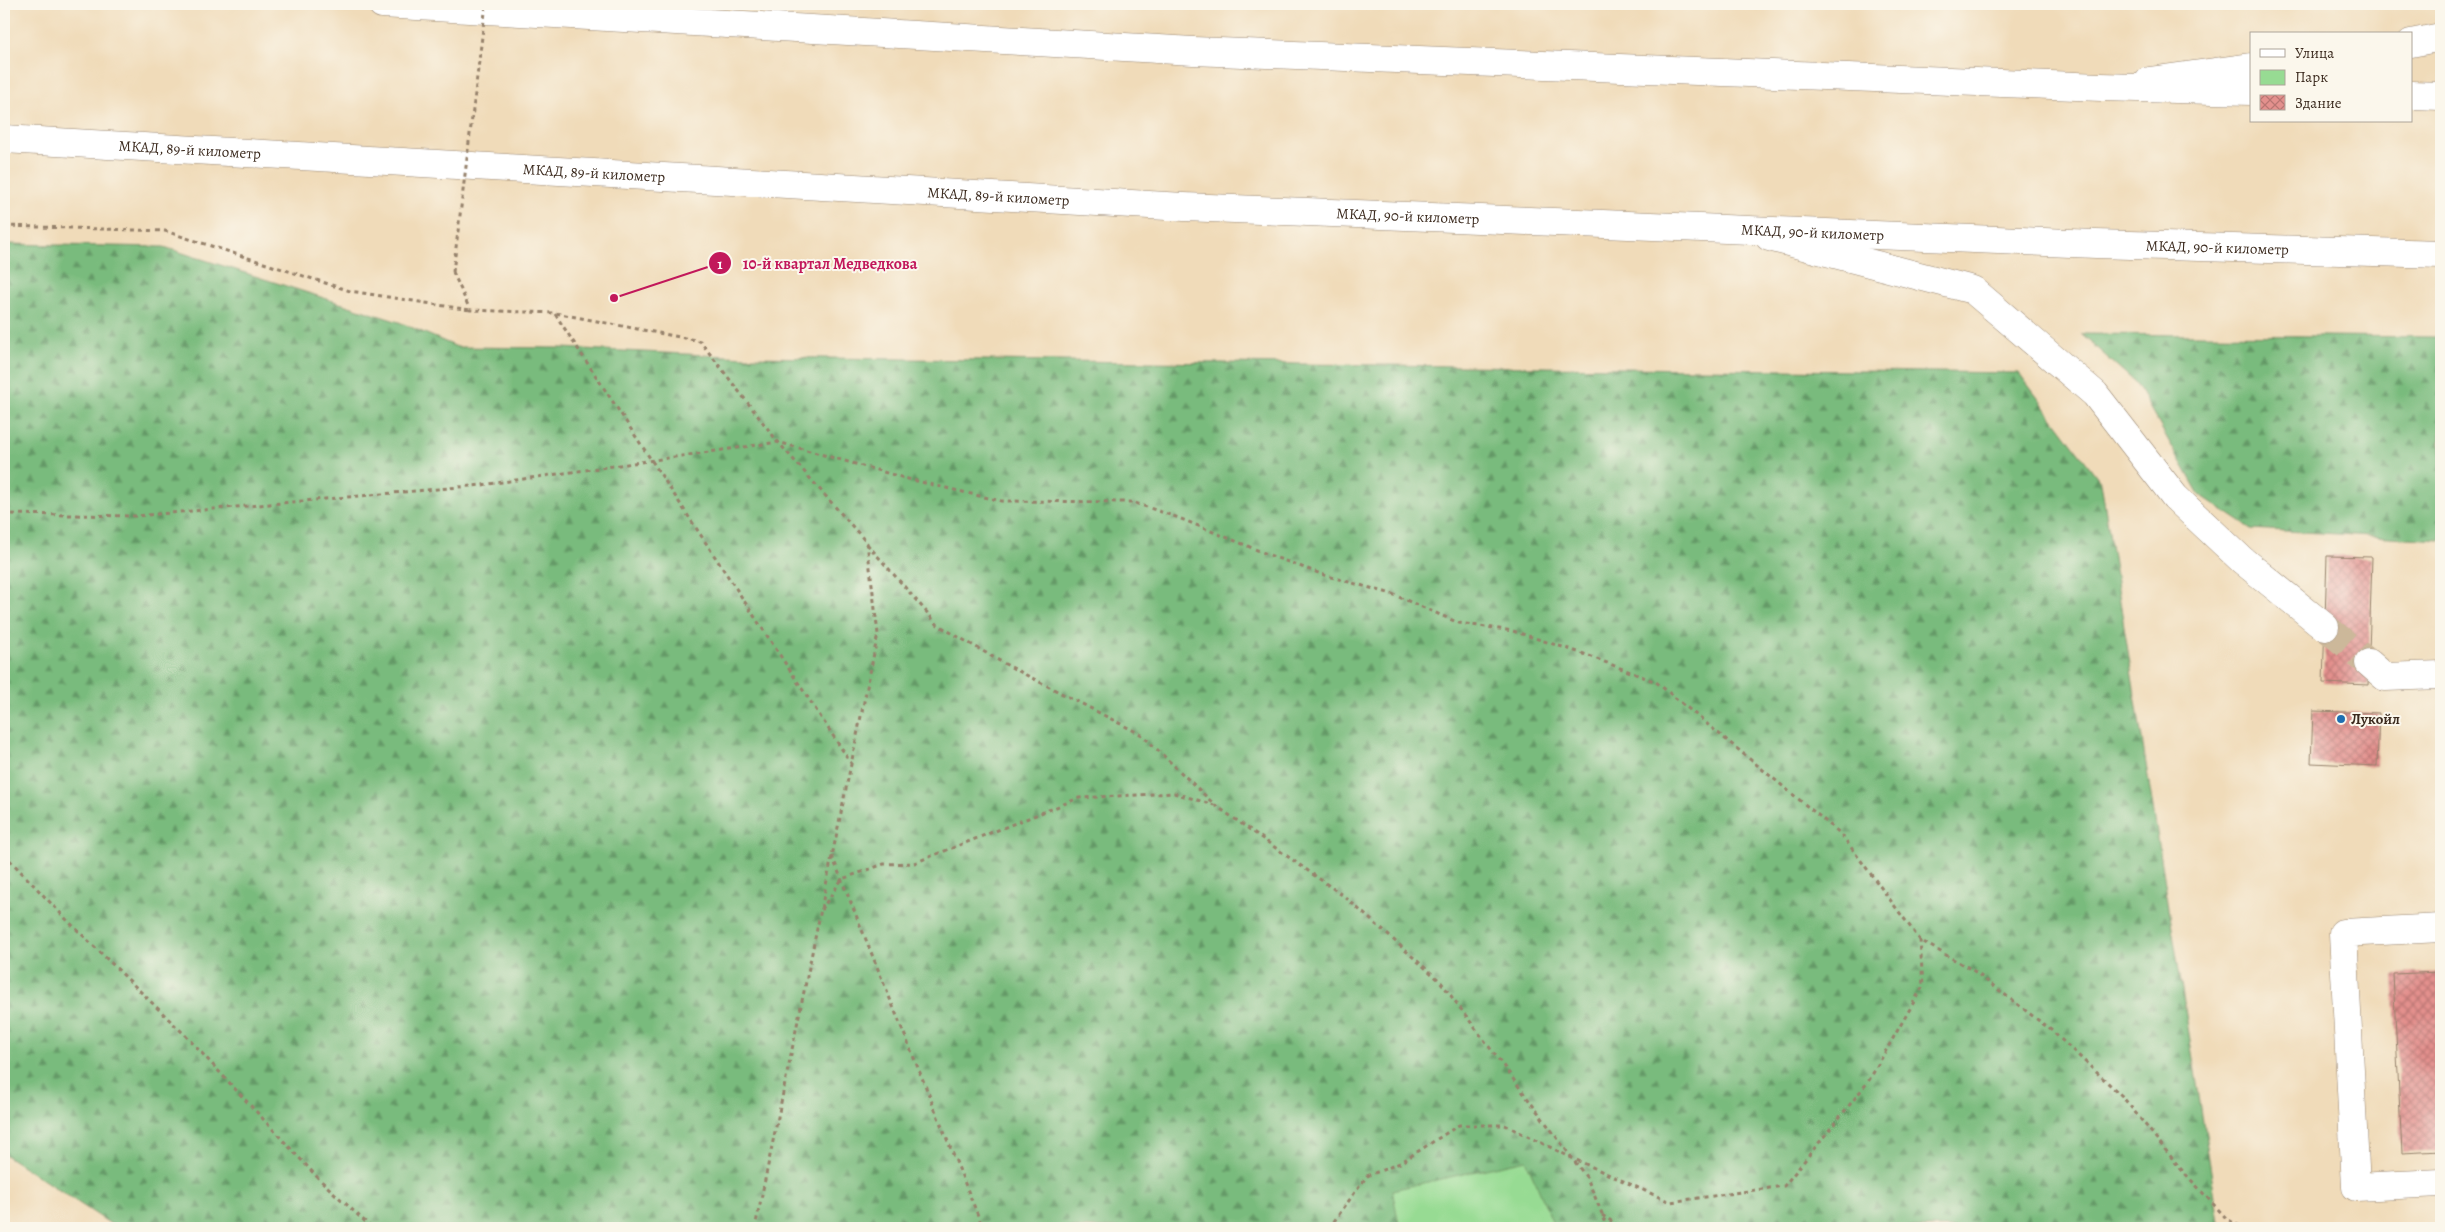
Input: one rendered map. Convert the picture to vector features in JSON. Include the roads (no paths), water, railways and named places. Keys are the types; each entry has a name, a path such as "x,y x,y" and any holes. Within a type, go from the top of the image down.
{"main road":[{"path":"382,4 1193,51 2101,87 2250,91"},
{"path":"2412,43 2441,37"},
{"path":"2101,87 2250,67"},
{"path":"2412,96 2441,96"},
{"name":"МКАД, 89-й километр","path":"4,140 1184,207"},
{"name":"МКАД, 90-й километр","path":"1184,207 2096,244 2441,254"},
{"path":"1743,230 1973,290 2095,394 2175,497 2242,560 2325,627"},
{"path":"2369,663 2385,677 2441,675"},
{"path":"2441,928 2343,933 2356,1187 2441,1183"}],"tunnel":[{"path":"2325,627 2369,663"}],"place":[{"name":"10-й квартал Медведкова","path":"614,298"},
{"name":"Лукойл","path":"2341,719"}]}
